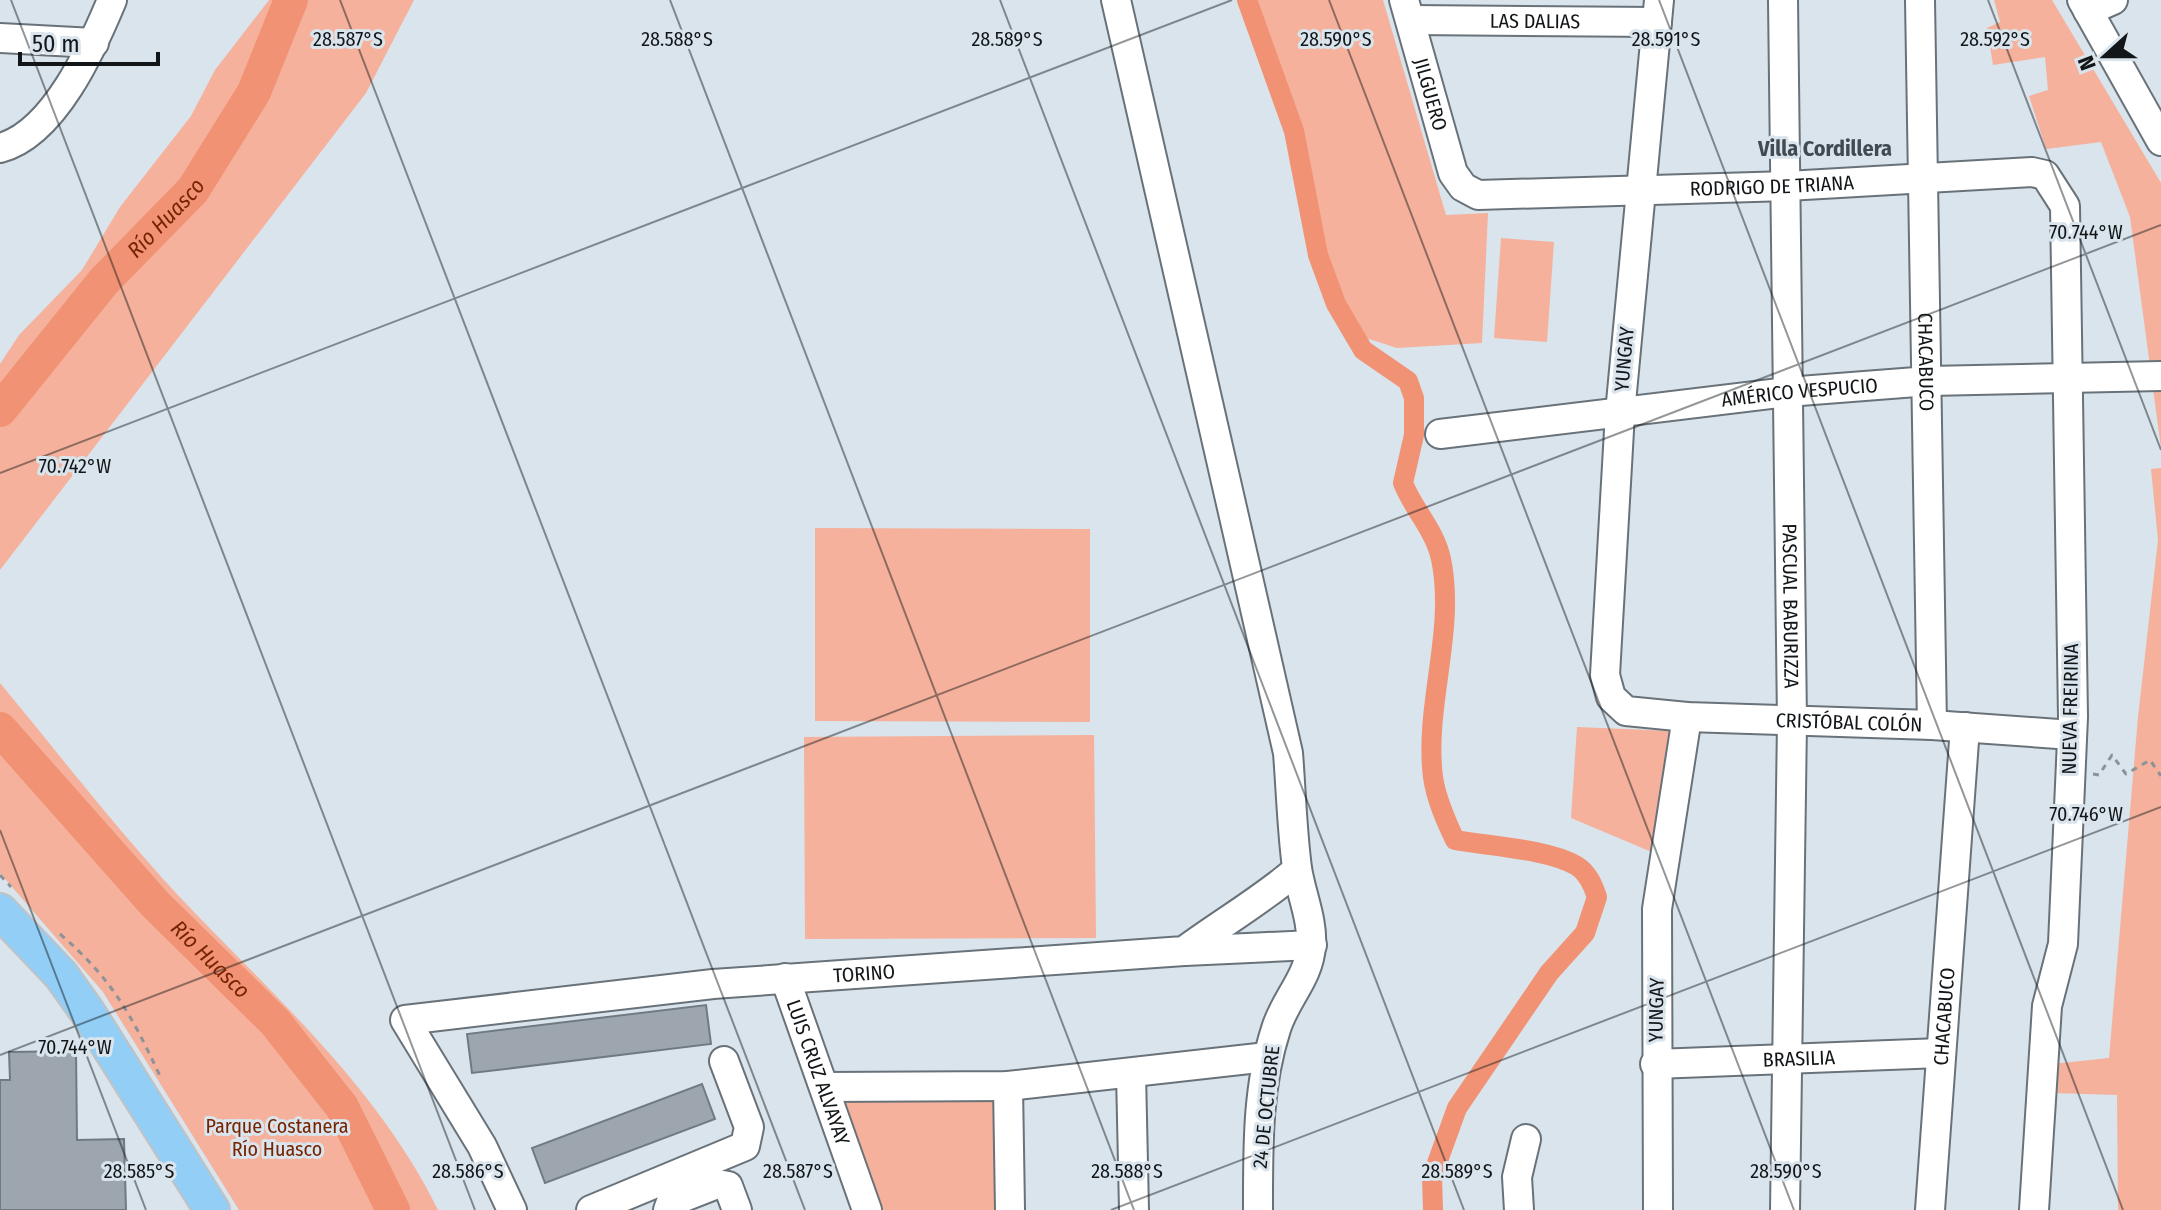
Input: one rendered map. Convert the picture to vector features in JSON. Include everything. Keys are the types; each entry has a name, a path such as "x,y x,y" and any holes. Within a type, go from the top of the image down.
{"main road":[{"path":"0,911 61,975 88,1013 212,1210"}],"street":[{"path":"0,148 18,143 39,128 94,43 112,0"},
{"name":"24 DE OCTUBRE","path":"1116,0 1288,753 1297,870 1312,945 1305,974 1278,1019 1267,1057 1258,1138 1258,1210"},
{"name":"PASCUAL BABURIZZA","path":"1783,0 1792,722 1785,1210"},
{"name":"CHACABUCO","path":"1920,0 1929,381 1932,725"},
{"path":"2094,4 2161,141"},
{"name":"LAS DALIAS","path":"1408,10 1658,11"},
{"name":"JILGUERO","path":"1408,10 1453,173 1463,187"},
{"name":"YUNGAY","path":"1626,711 1611,697 1605,675 1620,413 1658,11"},
{"path":"0,38 94,43"},
{"name":"RODRIGO DE TRIANA","path":"1463,187 1478,195 1787,186 2032,172 2045,175 2065,206"},
{"name":"NUEVA FREIRINA","path":"2034,1210 2047,1006 2063,944 2072,735 2070,376 2065,206"},
{"name":"AMÉRICO VESPUCIO","path":"1440,434 1787,392 1929,381 2161,376"},
{"name":"CRISTÓBAL COLÓN","path":"1626,711 1687,717 1932,725 2072,735"},
{"name":"YUNGAY","path":"1658,1210 1655,1064 1657,909 1687,717"},
{"name":"CHACABUCO","path":"1930,1210 1965,727"},
{"path":"1184,951 1230,917 1259,902 1297,870"},
{"name":"TORINO","path":"512,1210 482,1146 405,1020 785,978 1312,945"},
{"name":"LUIS CRUZ ALVAYAY","path":"785,978 867,1210"},
{"name":"BRASILIA","path":"1655,1064 1941,1053"},
{"path":"826,1087 1008,1086 1267,1057"},
{"path":"591,1210 745,1146 749,1127 724,1061"},
{"path":"1131,1073 1134,1210"},
{"path":"1008,1086 1010,1210"},
{"path":"1519,1210 1517,1177 1526,1139"},
{"path":"668,1210 671,1202 717,1184 728,1186 737,1210"}],"path":[{"path":"2070,768 2099,775 2112,755 2126,774 2150,760 2161,776"}],"green space":[{"path":"269,0 414,0 366,93 0,570 0,364 19,335 82,270 120,207 191,116 215,70"},
{"path":"1256,0 1383,0 1446,215 1488,213 1482,343 1397,348 1366,338 1326,276"},
{"path":"1994,0 2052,0 2161,183 2161,448 2130,217 2101,142 2046,149 2029,96 2048,90 2045,57 1993,65 1987,28 2000,22"},
{"path":"1501,238 1554,242 1547,342 1494,338"},
{"path":"2161,468 2161,1210 2118,1210 2117,1095 2052,1093 2052,1064 2109,1058 2138,717 2158,540 2151,469"},
{"path":"815,528 1090,529 1090,722 815,721"},
{"name":"Parque Costanera Río Huasco","path":"0,683 153,868 284,1004 353,1081 413,1165 438,1210 239,1210 103,992 0,873"},
{"path":"1577,727 1673,731 1654,853 1571,818"},
{"path":"1094,735 1096,938 805,939 804,737"},
{"path":"1005,1089 1007,1210 870,1210 829,1090"}],"building":[{"path":"706,1005 711,1044 472,1073 467,1034"},
{"path":"76,1051 77,1140 124,1139 126,1210 0,1210 0,1080 10,1080 9,1052"},
{"path":"702,1084 715,1119 545,1183 532,1148"}],"waterway":[{"name":"Río Huasco","path":"0,410 104,281 193,190 254,92 291,0"},
{"path":"1247,0 1294,131 1318,255 1336,304 1363,350 1408,381 1414,398 1414,435 1403,483 1438,548 1445,586 1443,641 1431,750 1433,777 1442,810 1455,840 1535,852 1565,860 1584,872 1597,897 1585,933 1549,973 1457,1108 1432,1177 1433,1210"},
{"name":"Río Huasco","path":"0,729 155,904 275,1022 342,1107 393,1210"}],"district":[{"name":"Villa Cordillera","path":"1825,148"}]}
